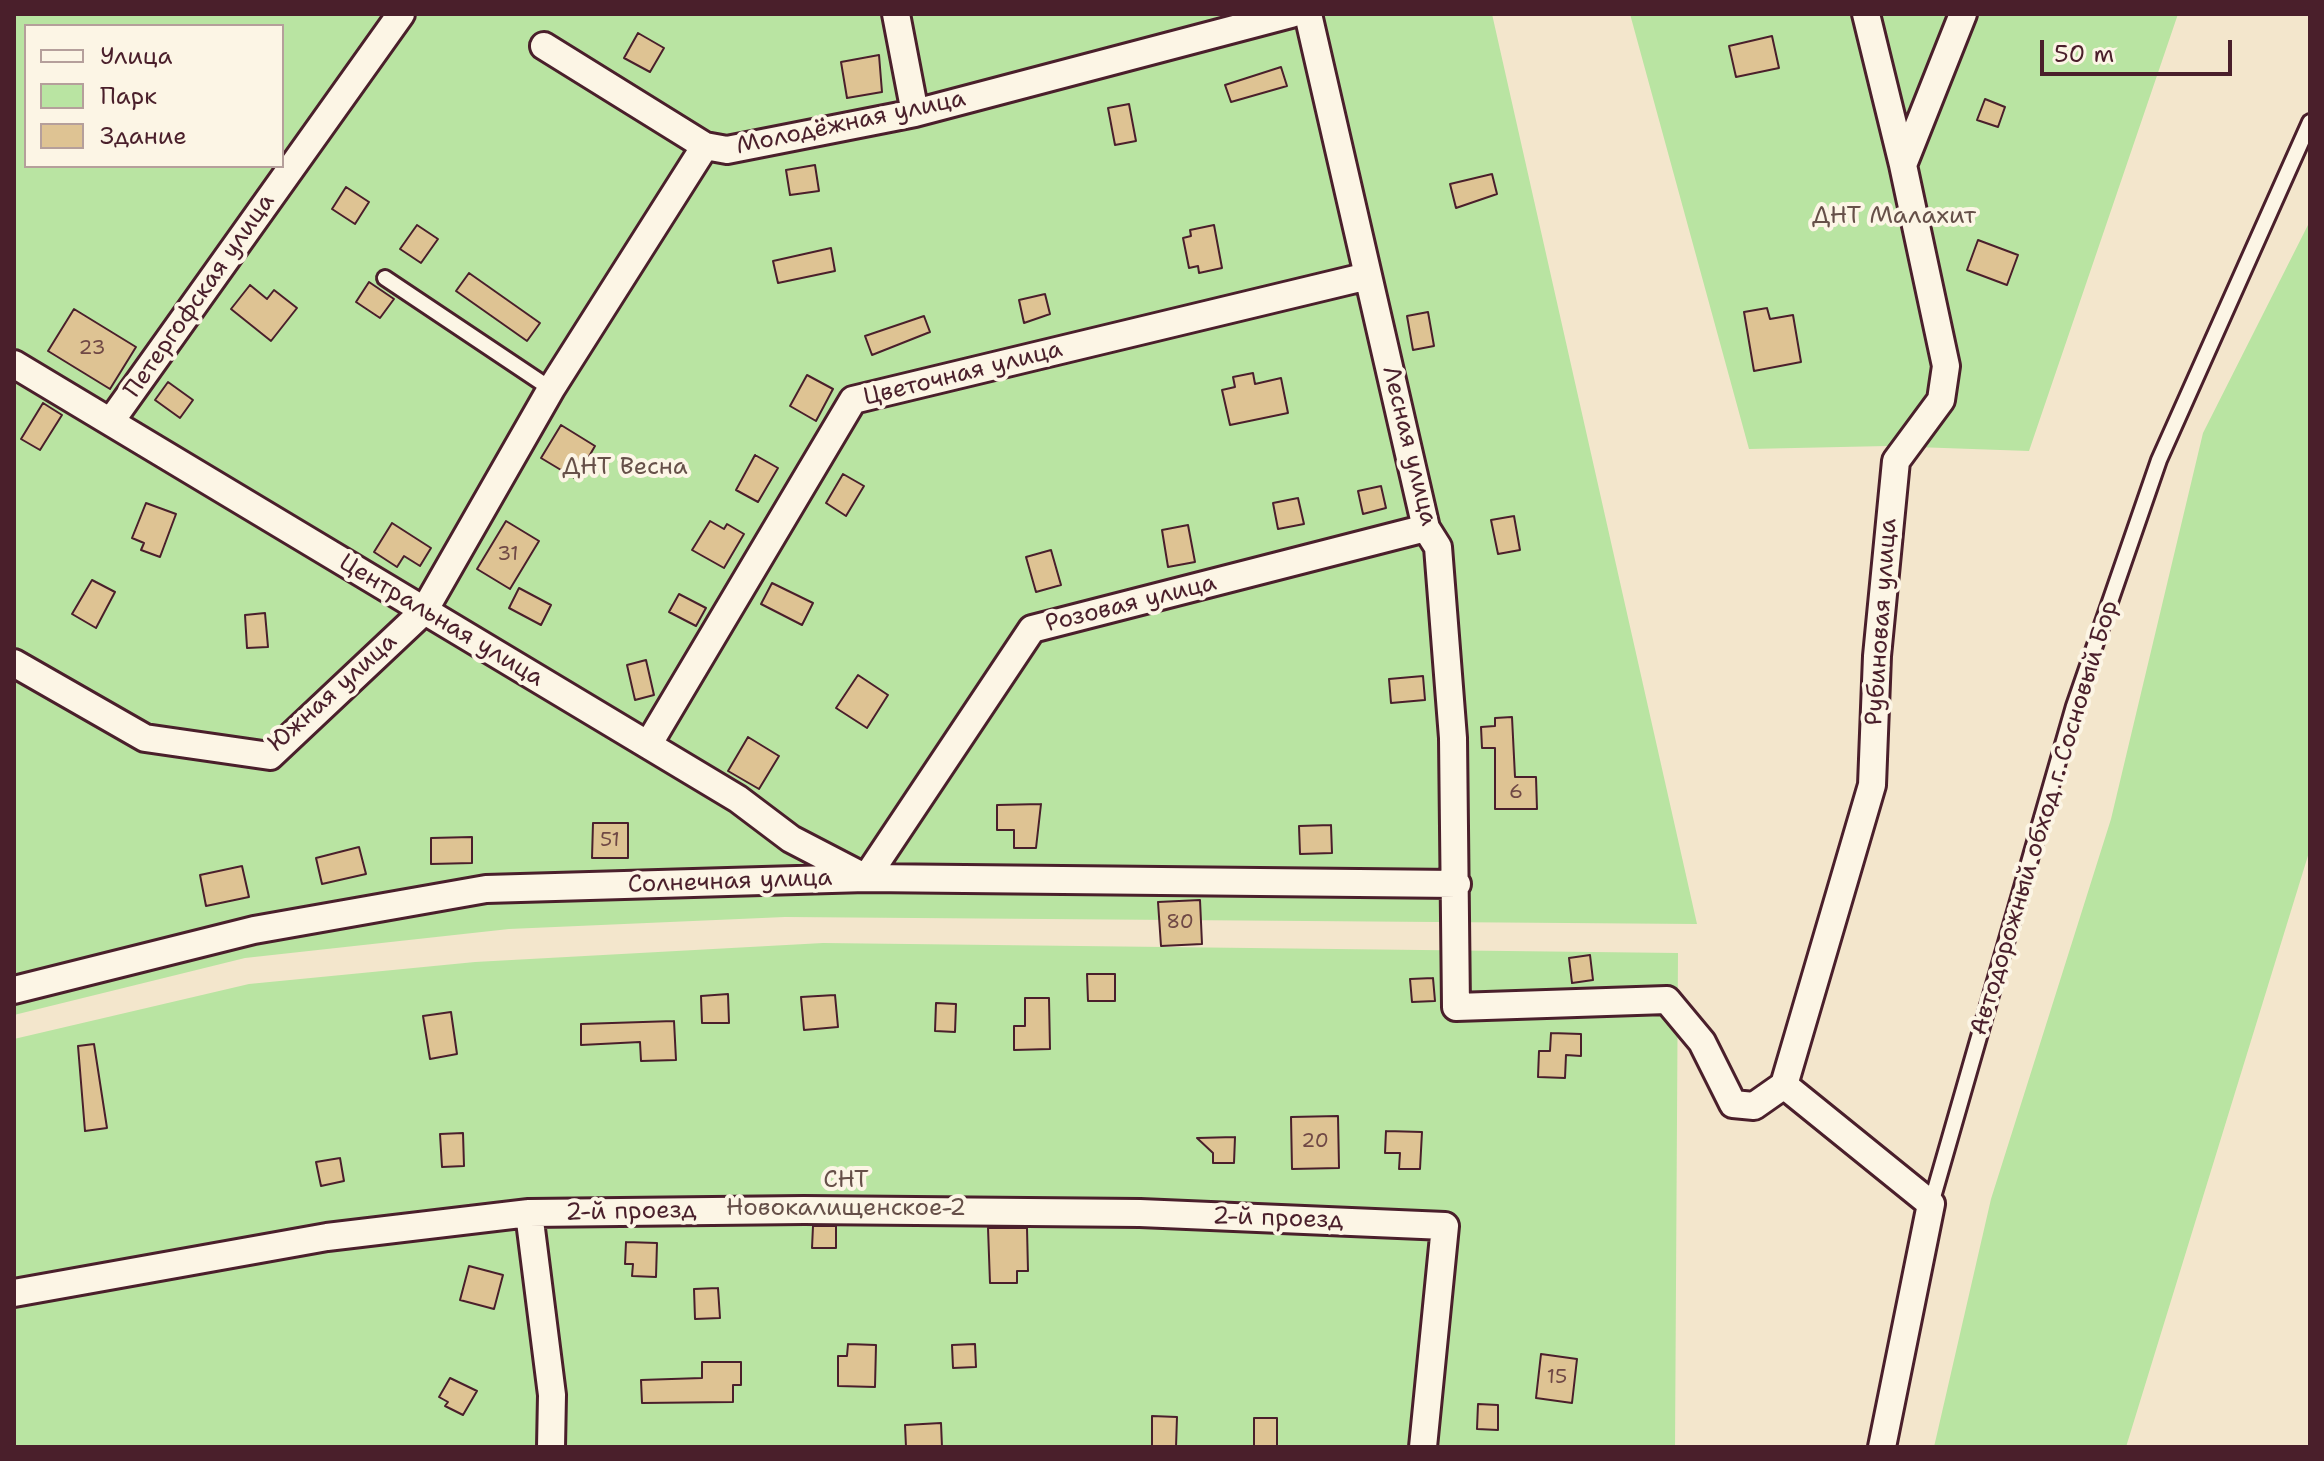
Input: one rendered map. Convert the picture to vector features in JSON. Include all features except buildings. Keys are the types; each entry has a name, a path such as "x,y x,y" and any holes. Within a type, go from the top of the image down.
{"street":[{"name":"Петергофская улица","path":"111,421 401,14"},
{"path":"896,14 915,113"},
{"name":"Молодёжная улица","path":"424,611 551,389 705,146 727,150 915,113 1291,14"},
{"name":"Лесная улица","path":"1308,14 1426,528 1438,547 1453,738 1456,1007 1667,1000 1702,1042 1733,1104 1754,1106 1784,1085"},
{"name":"Рубиновая улица","path":"1784,1085 1872,785 1877,656 1896,461 1941,400 1946,366 1903,165 1866,14"},
{"path":"1903,165 1963,14"},
{"path":"544,46 705,146"},
{"name":"Цветочная улица","path":"648,745 853,400 1368,276"},
{"name":"Центральная улица","path":"14,364 738,799 791,839 866,878"},
{"name":"Розовая улица","path":"866,878 1032,629 1426,528"},
{"name":"Южная улица","path":"14,663 145,738 270,756 424,611"},
{"name":"Солнечная улица","path":"14,990 254,930 486,889 866,878 1457,884"},
{"path":"1784,1085 1931,1204"},
{"name":"Автодорожный обход г. Сосновый Бор","path":"1882,1447 1931,1204"},
{"name":"2-й проезд","path":"14,1293 327,1237 529,1213 804,1210 1140,1213 1445,1226 1423,1447"},
{"path":"529,1213 552,1395 551,1447"}],"lane":[{"name":"Автодорожный обход г. Сосновый Бор","path":"1931,1204 2074,706 2159,460 2310,122"},
{"path":"385,278 551,389"}],"green space":[{"name":"ДНТ Весна","path":"14,14 1492,14 1697,924 785,917 509,929 245,958 14,1015"},
{"name":"ДНТ Малахит","path":"1630,14 2178,14 2029,451 1887,446 1749,449"},
{"path":"2310,221 2310,849 2126,1447 1934,1447 1991,1199 2111,819 2203,433"},
{"name":"СНТ Новокалищенское-2","path":"823,943 1678,953 1675,1447 14,1447 14,1039 249,984 475,962"}]}
